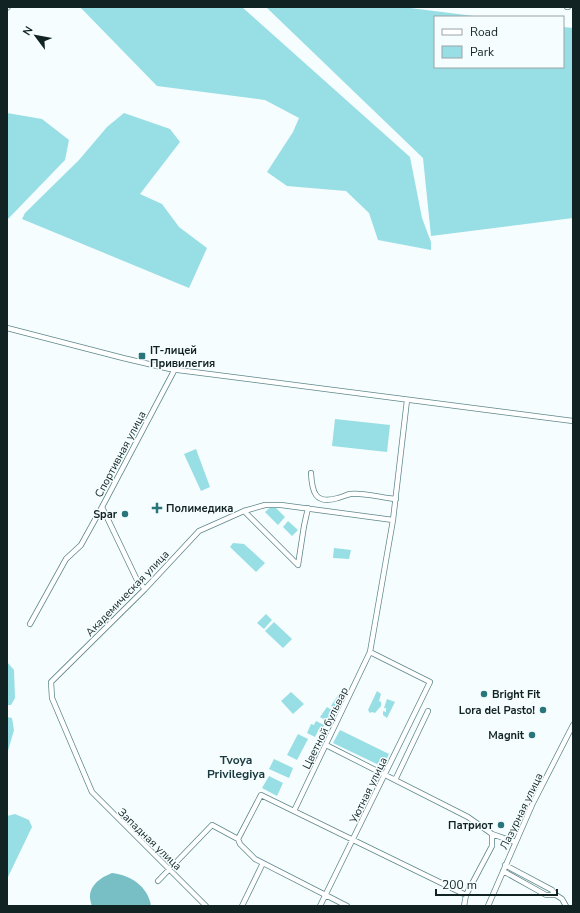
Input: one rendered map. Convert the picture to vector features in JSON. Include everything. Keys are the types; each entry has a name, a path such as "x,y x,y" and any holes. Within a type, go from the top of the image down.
{"street":[{"path":"7,328 123,358 175,369 573,421"},
{"name":"Спортивная улица","path":"145,589 137,580 102,507 175,369"},
{"name":"Цветной бульвар","path":"294,811 370,652 393,520 396,499 395,488 407,400"},
{"path":"311,473 312,491 318,497 329,500 350,494 396,499"},
{"name":"Академическая улица","path":"88,780 52,698 51,682 145,589 199,531 244,511 265,505 308,508 393,520"},
{"path":"30,624 66,559 81,545 102,507"},
{"path":"244,511 298,565 308,508"},
{"name":"Уютная улица","path":"320,906 354,841 430,682 370,652"},
{"path":"394,780 428,711"},
{"name":"Лазурная улица","path":"488,906 515,842 573,726"},
{"path":"326,745 468,817 492,834 515,842"},
{"name":"Западная улица","path":"88,780 92,792 101,804 206,906"},
{"path":"238,839 261,795 466,895"},
{"path":"158,881 212,825 238,839 240,844 255,859 347,906"},
{"path":"464,906 466,895 492,846 492,834"},
{"path":"242,906 263,863"},
{"path":"505,864 552,890 562,899 566,906"},
{"path":"503,871 546,895 556,895"}],"green space":[{"path":"80,7 242,7 410,157 422,218 431,242 431,250 378,240 369,213 346,191 287,186 267,172 293,132 299,118 265,100 157,86"},
{"path":"266,7 402,7 474,16 434,16 434,68 564,68 564,27 573,28 573,218 431,236 423,158"},
{"path":"7,113 42,119 69,140 65,160 7,220"},
{"path":"124,113 170,129 180,142 140,194 162,204 179,227 207,248 189,288 22,219 25,213 79,160 107,127"},
{"path":"335,419 390,425 387,452 332,446"},
{"path":"196,449 210,487 201,491 184,454"},
{"path":"273,505 285,517 278,525 265,512"},
{"path":"288,521 298,530 292,536 283,527"},
{"path":"233,543 244,544 265,563 256,572 230,547"},
{"path":"334,548 351,550 349,559 333,558"},
{"path":"266,614 272,620 264,629 257,623"},
{"path":"274,622 292,639 283,648 265,631"},
{"path":"7,662 14,670 15,698 11,705 7,705"},
{"path":"377,691 381,694 379,701 381,702 381,706 375,713 370,713 368,710"},
{"path":"291,692 304,704 293,714 281,701"},
{"path":"340,692 346,695 338,710 331,706"},
{"path":"387,699 395,702 387,718 383,715 383,711 386,712 386,708 384,708"},
{"path":"327,707 335,712 328,722 320,717"},
{"path":"7,717 12,718 14,730 7,754"},
{"path":"316,721 324,725 322,730 319,729 315,737 307,733 311,724 314,725"},
{"path":"340,730 389,754 384,764 381,766 333,743"},
{"path":"298,734 308,739 297,760 287,755"},
{"path":"274,759 293,768 289,778 269,769"},
{"path":"269,776 283,783 277,796 262,788"},
{"path":"15,814 29,820 32,827 7,879 7,816"}],"shaded area":[{"path":"112,873 125,876 142,887 151,906 92,906 90,895 94,885 102,878"}],"place":[{"name":"IT-лицей Привилегия","path":"142,356"},
{"name":"Полимедика","path":"157,508"},
{"name":"Spar","path":"125,514"},
{"name":"Bright Fit","path":"484,694"},
{"name":"Lora del Pasto!","path":"543,710"},
{"name":"Magnit","path":"532,735"},
{"name":"Патриот","path":"501,825"}],"district":[{"name":"Tvoya Privilegiya","path":"236,767"}]}
